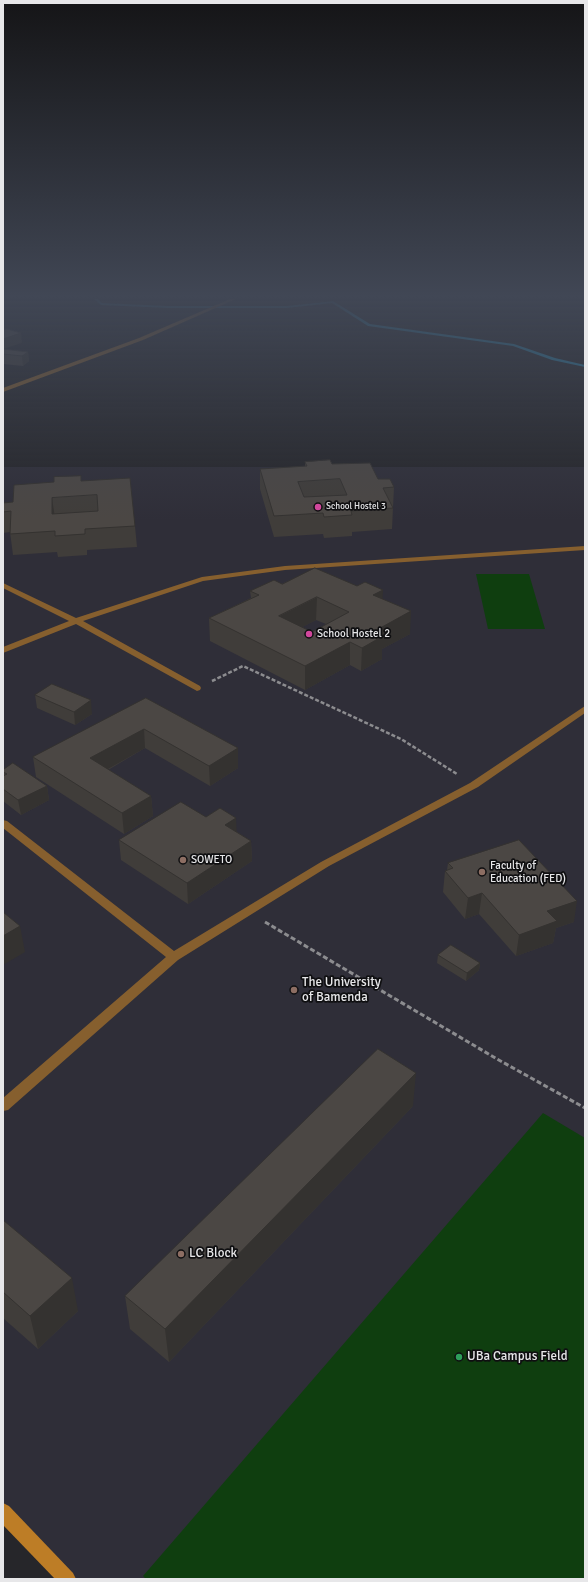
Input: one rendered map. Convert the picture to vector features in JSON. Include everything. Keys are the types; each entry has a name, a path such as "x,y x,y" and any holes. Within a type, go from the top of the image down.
{"street":[{"path":"3,390 49,373"},
{"path":"3,650 76,622 202,579 285,568 585,548"},
{"path":"3,585 76,622 197,688"},
{"path":"3,1106 174,957 325,864 474,785 585,709"},
{"path":"3,823 174,957"},
{"path":"3,1512 67,1579"}],"path":[{"path":"197,688 243,666 402,740 474,785"},
{"path":"247,912 497,1059 585,1108"}],"shaded area":[{"name":"The University of Bamenda","path":"3,467 585,467 585,1579 69,1579 3,1512"}],"green space":[{"path":"476,574 529,574 545,629 488,629"},
{"name":"UBa Campus Field","path":"543,1113 585,1138 585,1579 146,1579 143,1576"}],"building":[{"path":"330,460 332,464 370,463 378,479 390,479 394,487 383,488 393,508 351,511 352,515 324,517 323,513 274,516 260,469 307,466 305,462","holes":["340,479 347,495 304,497 298,482"]},
{"path":"81,476 81,481 130,478 135,526 85,529 85,534 55,536 55,531 10,534 11,511 3,512 3,503 13,502 14,485 54,482 54,477","holes":["97,495 98,511 52,514 52,498"]},
{"path":"315,568 357,586 365,582 383,590 373,595 411,611 373,632 383,636 362,648 350,642 305,666 209,618 259,595 250,591 274,580 282,584","holes":["317,597 349,612 312,632 279,616"]},
{"path":"52,684 91,700 74,712 35,695"},
{"path":"146,698 238,748 209,766 144,729 90,758 151,796 122,813 33,757"},
{"path":"13,763 47,786 18,800 3,789 3,776 7,774 3,772 3,770"},
{"path":"181,802 206,817 220,808 236,818 225,825 251,841 187,883 119,840"},
{"path":"519,840 577,901 547,911 557,921 519,935 482,893 468,898 445,871 453,868 448,863"},
{"path":"3,912 20,926 3,936"},
{"path":"451,945 480,963 467,973 438,955"},
{"path":"378,1049 416,1073 165,1329 125,1296"},
{"path":"3,1220 72,1278 30,1316 3,1292"}],"place":[{"name":"School Hostel 3","path":"318,507"},
{"name":"School Hostel 2","path":"309,634"},
{"name":"SOWETO","path":"183,860"},
{"name":"Faculty of Education (FED)","path":"482,872"},
{"name":"The University of Bamenda","path":"294,990"},
{"name":"LC Block","path":"181,1254"},
{"name":"UBa Campus Field","path":"459,1357"}]}
